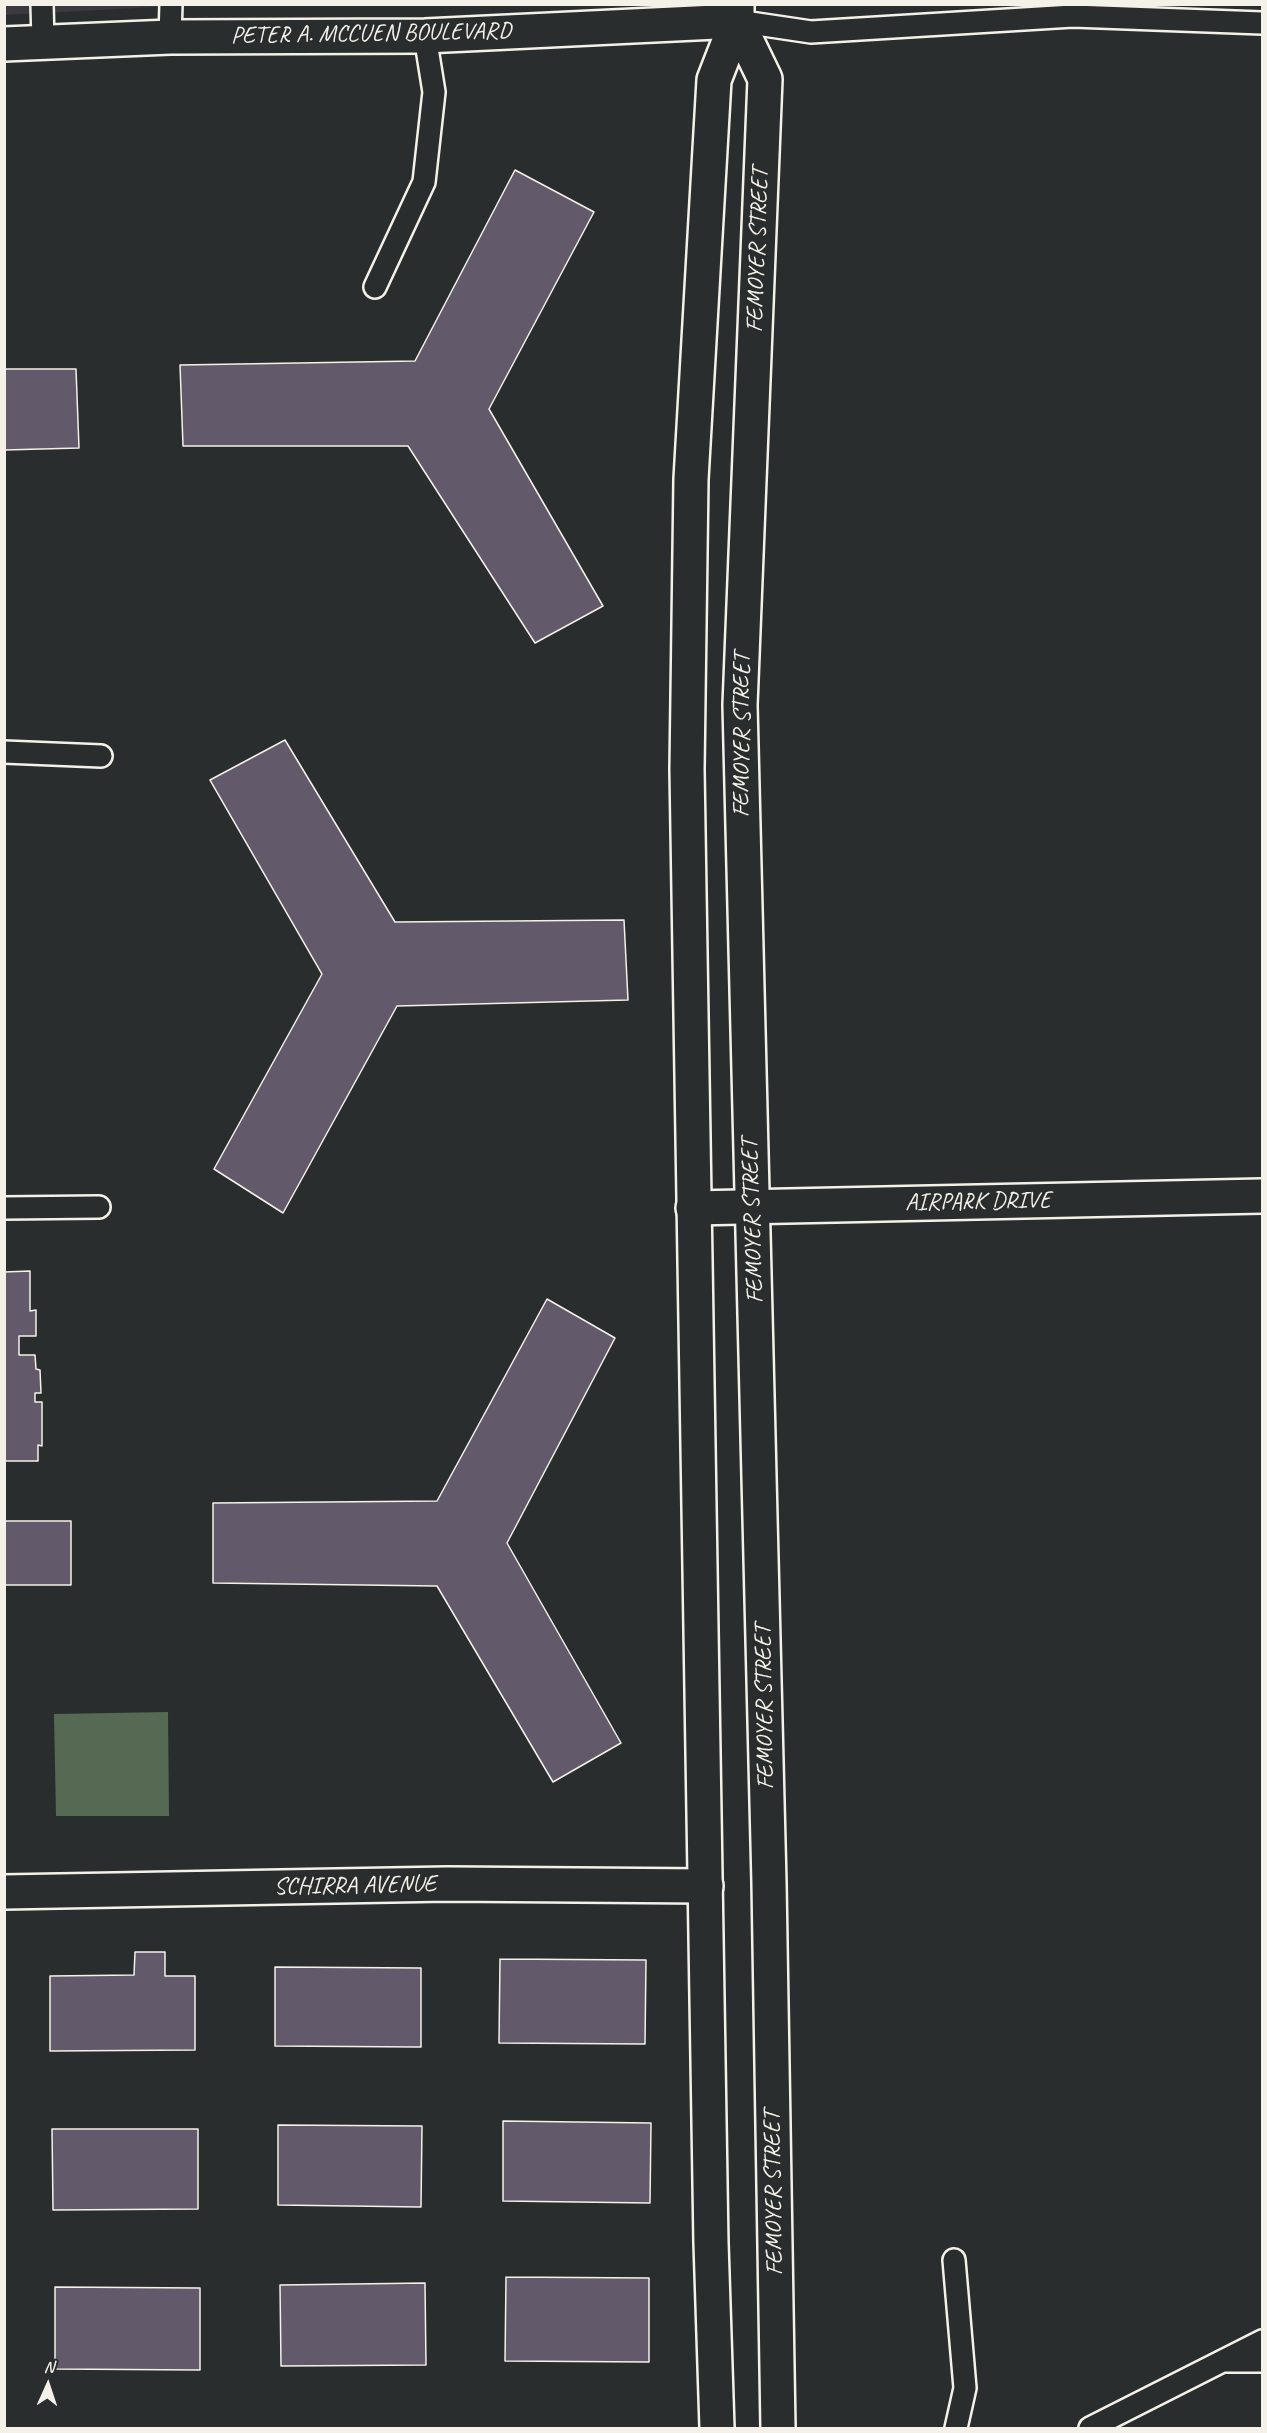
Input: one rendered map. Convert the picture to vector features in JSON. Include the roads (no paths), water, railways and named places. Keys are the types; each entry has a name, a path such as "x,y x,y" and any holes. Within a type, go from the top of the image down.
{"street":[{"name":"PETER A. MCCUEN BOULEVARD","path":"4,44 170,37 425,36 737,13"},
{"name":"FEMOYER STREET","path":"737,13 765,79 740,705 769,1883 778,2428"},
{"path":"717,2428 711,2243 687,769 692,479 714,80 737,13"},
{"name":"AIRPARK DRIVE","path":"693,1208 1263,1196"},
{"name":"SCHIRRA AVENUE","path":"4,1892 447,1884 706,1886"}],"lane":[{"path":"42,4 43,42"},
{"path":"170,37 171,4"},
{"path":"737,13 811,32 1073,16 1263,23"},
{"path":"375,287 424,182 434,92 425,36"},
{"path":"4,752 101,756"},
{"path":"4,1208 99,1207"},
{"path":"954,2260 965,2388 956,2428"},
{"path":"1090,2428 1263,2341"},
{"path":"1222,2361 1263,2361"}]}
